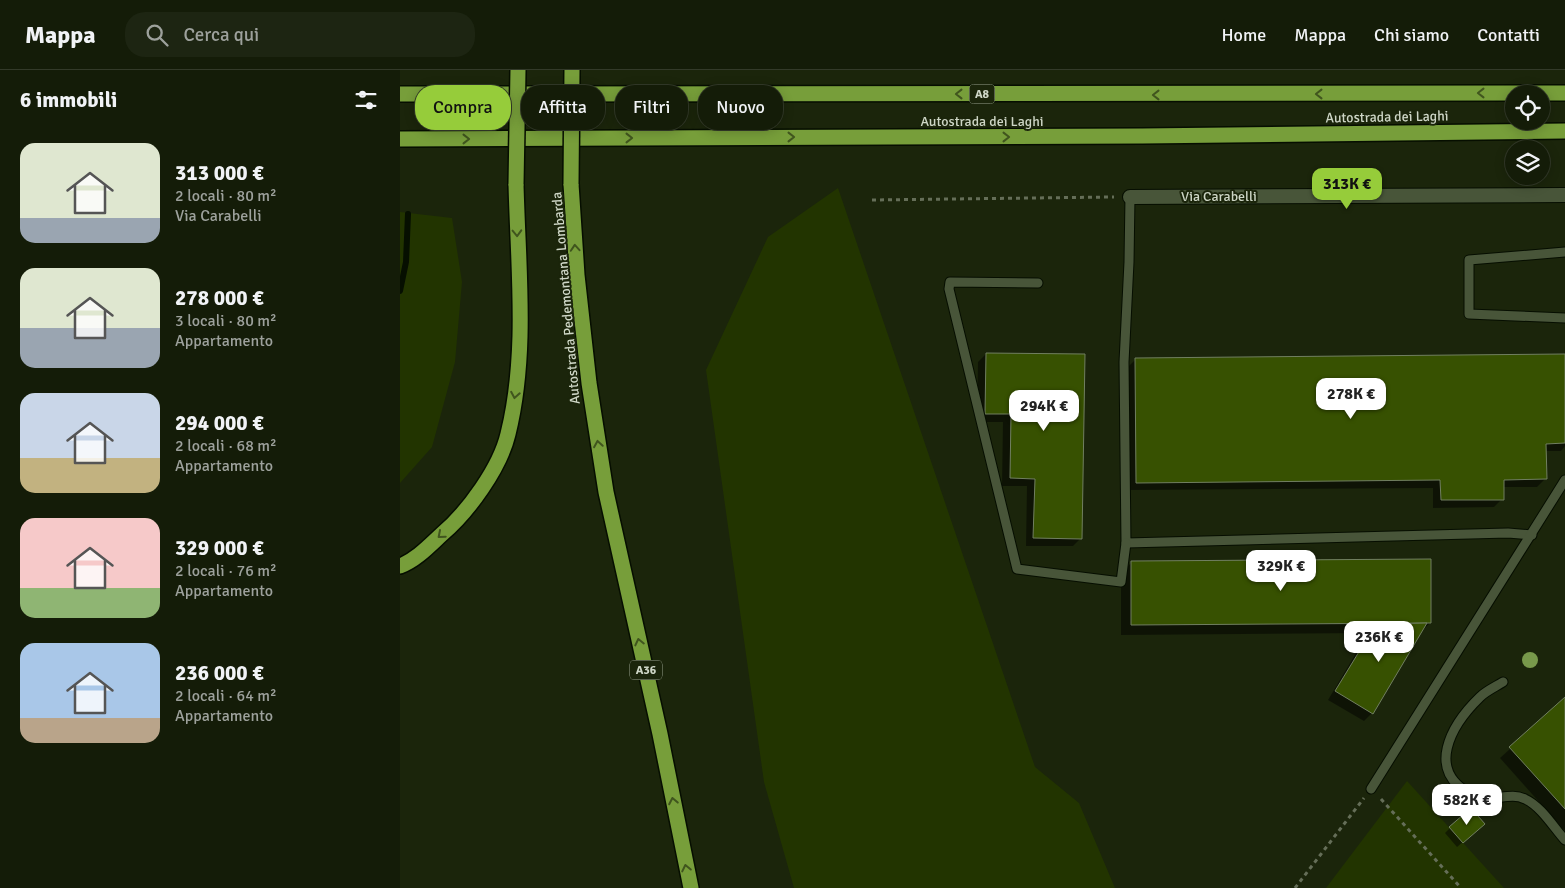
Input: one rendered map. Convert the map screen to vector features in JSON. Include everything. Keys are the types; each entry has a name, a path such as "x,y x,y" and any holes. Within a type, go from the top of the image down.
{"highway":[{"path":"400,566 410,562 455,523 487,482 508,436 518,378 520,310 516,184 518,70"},
{"name":"Autostrada Pedemontana Lombarda","path":"572,70 571,184 577,275 589,382 606,492 660,734 691,888"},
{"name":"Autostrada dei Laghi","path":"400,94 1565,93"},
{"name":"Autostrada dei Laghi","path":"400,139 1565,132"},
{"path":"400,143 418,139"}],"street":[{"name":"Via Carabelli","path":"1130,197 1565,195"}],"lane":[{"path":"1038,283 950,282 952,299 1018,570 1121,582 1126,543 1124,362 1130,197"},
{"path":"1565,252 1468,260 1469,314 1565,318"},
{"path":"1371,789 1565,480"},
{"path":"1126,543 1508,533 1532,535"},
{"path":"1502,682 1481,696 1451,737 1444,753 1447,772 1459,787 1475,796 1495,800 1515,796 1527,799 1565,840"}],"path":[{"path":"872,200 1130,197"},
{"path":"1295,888 1371,789 1460,888"}],"green space":[{"path":"838,188 1035,767 1079,803 1115,888 794,888 764,782 706,370 768,237"},
{"path":"400,212 452,218 462,282 455,362 432,447 400,483"},
{"path":"1407,781 1504,888 1326,888"}],"building":[{"path":"986,353 1085,354 1082,539 1033,538 1035,479 1010,478 1011,414 985,414"},
{"path":"1565,354 1565,443 1546,444 1547,479 1504,480 1504,500 1441,500 1440,480 1136,483 1135,358"},
{"path":"1431,559 1431,623 1131,625 1131,561"},
{"path":"1427,623 1373,714 1335,691 1376,624"},
{"path":"1565,697 1565,809 1509,747"},
{"path":"1471,808 1485,824 1463,843 1449,827"}],"waterway":[{"path":"400,291 406,262 408,214"}]}
